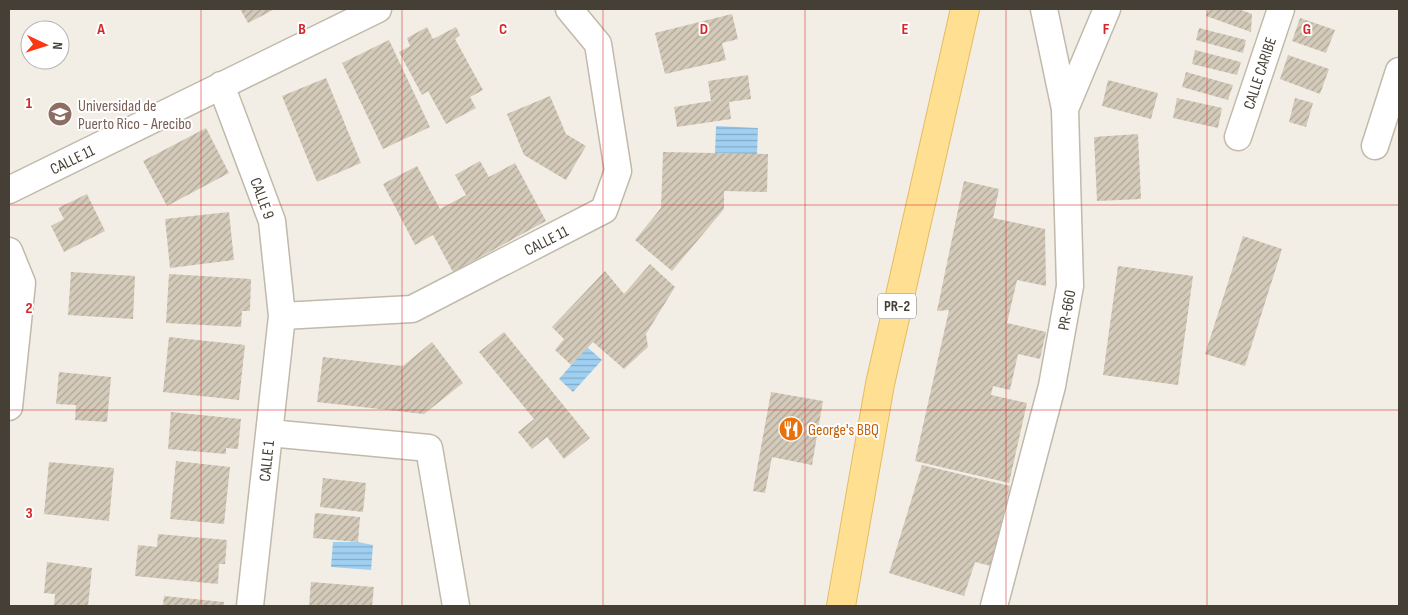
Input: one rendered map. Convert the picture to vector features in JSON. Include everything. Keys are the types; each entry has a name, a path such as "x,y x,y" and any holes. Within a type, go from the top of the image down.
{"main road":[{"name":"PR-2","path":"840,606 880,384 965,9"}],"street":[{"name":"CALLE 11","path":"9,190 378,9"},
{"name":"CALLE 11","path":"282,316 412,309 604,210 618,171 598,44 569,9"},
{"name":"PR-660","path":"994,606 1052,386 1070,286 1065,109 1044,9"},
{"path":"1065,109 1107,9"},
{"name":"CALLE CARIBE","path":"1238,137 1281,9"},
{"path":"1375,146 1399,71"},
{"name":"CALLE 9","path":"221,86 272,221 282,316"},
{"path":"9,251 22,283 9,407"},
{"name":"CALLE 1","path":"250,606 282,316"},
{"path":"269,433 428,448 456,606"}],"water":[{"path":"716,126 758,128 757,155 715,153"},
{"path":"587,347 602,360 573,392 559,379"},
{"path":"333,542 358,542 373,545 371,570 331,567"}],"building":[{"path":"240,9 275,9 248,23"},
{"path":"1208,9 1238,9 1252,14 1251,32 1206,16"},
{"path":"732,14 738,39 722,43 726,60 665,74 655,33"},
{"path":"1300,18 1335,30 1326,53 1292,41"},
{"path":"427,27 433,39 456,27 460,35 455,39 483,90 470,97 476,108 446,124 428,91 422,95 399,52 410,46 407,38"},
{"path":"1199,28 1246,40 1243,53 1196,40"},
{"path":"389,40 430,127 383,149 342,63"},
{"path":"1195,50 1241,62 1237,75 1192,64"},
{"path":"1288,55 1329,69 1320,94 1280,79"},
{"path":"1186,72 1233,85 1228,100 1182,87"},
{"path":"748,75 751,99 729,102 731,119 677,127 674,107 711,101 708,81"},
{"path":"326,78 361,163 317,182 282,96"},
{"path":"1108,80 1158,93 1151,119 1102,106"},
{"path":"550,96 566,134 586,146 566,180 524,155 507,114"},
{"path":"1177,98 1222,108 1218,128 1173,118"},
{"path":"1295,98 1313,103 1306,127 1289,122"},
{"path":"206,128 229,173 167,206 143,161"},
{"path":"1138,134 1141,199 1097,201 1094,137"},
{"path":"663,152 768,154 767,192 724,191 724,209 672,271 635,240 661,208"},
{"path":"480,161 489,177 515,163 546,221 453,272 433,235 415,245 383,184 417,166 440,209 466,195 455,175"},
{"path":"964,181 999,189 993,218 1045,229 1046,286 1017,280 1007,323 1046,332 1040,359 1018,354 1010,390 993,386 991,395 1027,403 1009,483 915,461 949,310 937,311"},
{"path":"87,194 105,231 64,252 51,226 64,219 58,208"},
{"path":"229,212 234,260 170,268 165,219"},
{"path":"1243,236 1282,249 1245,366 1205,354"},
{"path":"650,264 675,287 646,334 648,347 624,369 593,342 571,365 555,350 564,339 552,327 605,271 624,294"},
{"path":"1118,266 1193,276 1178,385 1103,375"},
{"path":"71,272 135,276 133,319 68,315"},
{"path":"169,274 251,279 250,311 242,311 241,327 166,323"},
{"path":"504,332 590,438 564,459 547,437 532,449 518,432 534,419 479,352"},
{"path":"169,337 245,345 239,400 163,392"},
{"path":"432,342 463,383 424,414 317,402 323,357 403,366"},
{"path":"59,372 111,377 107,422 75,420 76,405 56,404"},
{"name":"George's BBQ","path":"771,392 823,401 812,465 772,457 765,493 753,491"},
{"path":"171,412 241,419 238,449 226,448 226,454 168,449"},
{"path":"176,461 230,467 224,524 170,519"},
{"path":"49,462 114,468 109,521 44,514"},
{"path":"922,465 1010,486 991,566 975,562 964,596 889,573"},
{"path":"323,478 366,483 363,512 320,507"},
{"path":"315,513 360,517 358,542 313,538"},
{"path":"158,534 227,540 225,564 219,564 218,584 135,576 138,545 157,547"},
{"path":"47,562 92,568 88,606 54,605 55,594 44,593"},
{"path":"311,582 374,587 372,606 309,606"},
{"path":"164,596 224,602 224,606 163,606"}],"place":[{"name":"Universidad de Puerto Rico - Arecibo","path":"60,114"},
{"name":"George's BBQ","path":"791,429"}]}
